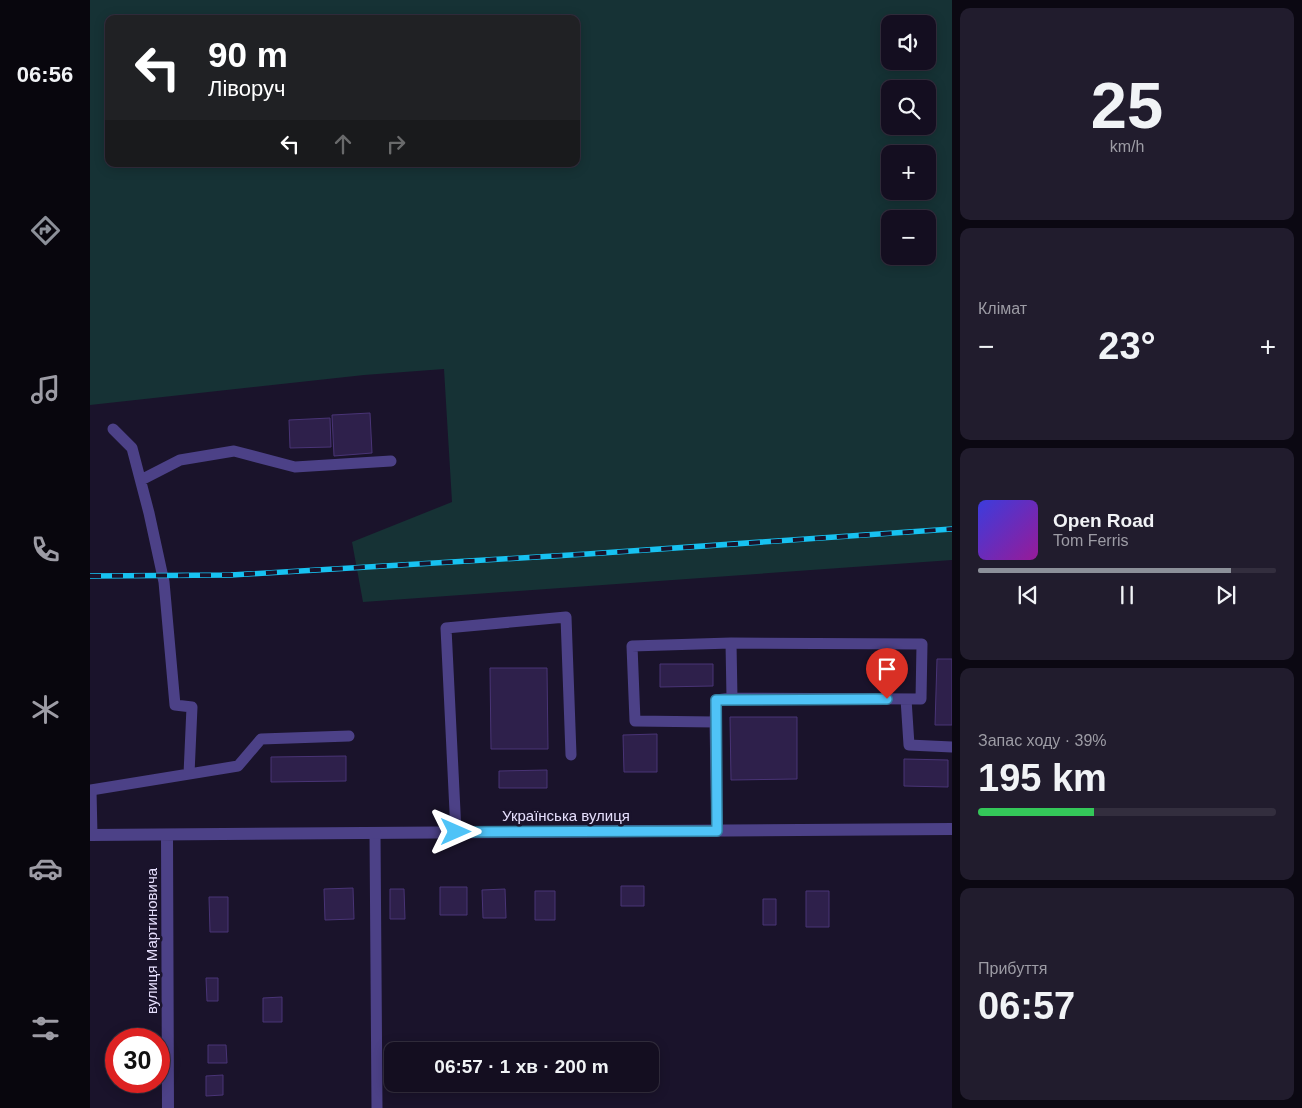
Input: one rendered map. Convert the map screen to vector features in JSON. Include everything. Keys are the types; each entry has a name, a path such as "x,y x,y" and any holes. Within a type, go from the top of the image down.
{"street":[{"name":"Українська вулиця","path":"91,835 952,829"},
{"name":"вулиця Мартиновича","path":"167,835 168,1108"}],"lane":[{"path":"113,429 132,448 141,480 164,582 176,705 192,707 189,774"},
{"path":"141,480 180,460 234,451 295,468 391,461"},
{"path":"456,832 446,628 566,617 570,755"},
{"path":"731,643 732,698"},
{"path":"715,722 635,721 632,646 731,643 922,644 920,700 732,698 716,700 717,831"},
{"path":"906,699 908,745 952,747"},
{"path":"91,835 91,790 238,766 261,739 349,736"},
{"path":"375,833 377,1108"}],"green space":[{"path":"90,0 952,0 952,560 363,602 352,542 452,502 444,369 364,375 90,405"}],"building":[{"path":"370,413 372,453 334,456 332,415"},
{"path":"330,418 331,447 290,448 289,420"},
{"path":"937,659 952,659 952,725 935,725"},
{"path":"660,664 713,664 713,686 660,687"},
{"path":"490,668 547,668 548,749 491,749"},
{"path":"730,717 797,717 797,779 731,780"},
{"path":"657,734 657,772 624,772 623,735"},
{"path":"346,756 346,781 271,782 271,757"},
{"path":"904,759 948,760 948,787 904,786"},
{"path":"547,770 547,788 499,788 499,771"},
{"path":"621,886 644,886 644,906 621,906"},
{"path":"440,887 467,887 467,915 440,915"},
{"path":"353,888 354,919 325,920 324,889"},
{"path":"390,889 404,889 405,919 390,919"},
{"path":"505,889 506,918 483,918 482,890"},
{"path":"535,891 555,891 555,920 535,920"},
{"path":"806,891 829,891 829,927 806,927"},
{"path":"209,897 228,897 228,932 210,932"},
{"path":"763,899 776,899 776,925 763,925"},
{"path":"206,978 218,978 218,1001 207,1001"},
{"path":"282,997 282,1022 263,1022 263,998"},
{"path":"208,1045 226,1045 227,1063 208,1063"},
{"path":"223,1075 223,1095 206,1096 206,1076"}],"railway":[{"path":"90,576 231,575 587,554 952,529"}],"route":[{"path":"456,832 717,831 716,700 732,698 887,699"}]}
